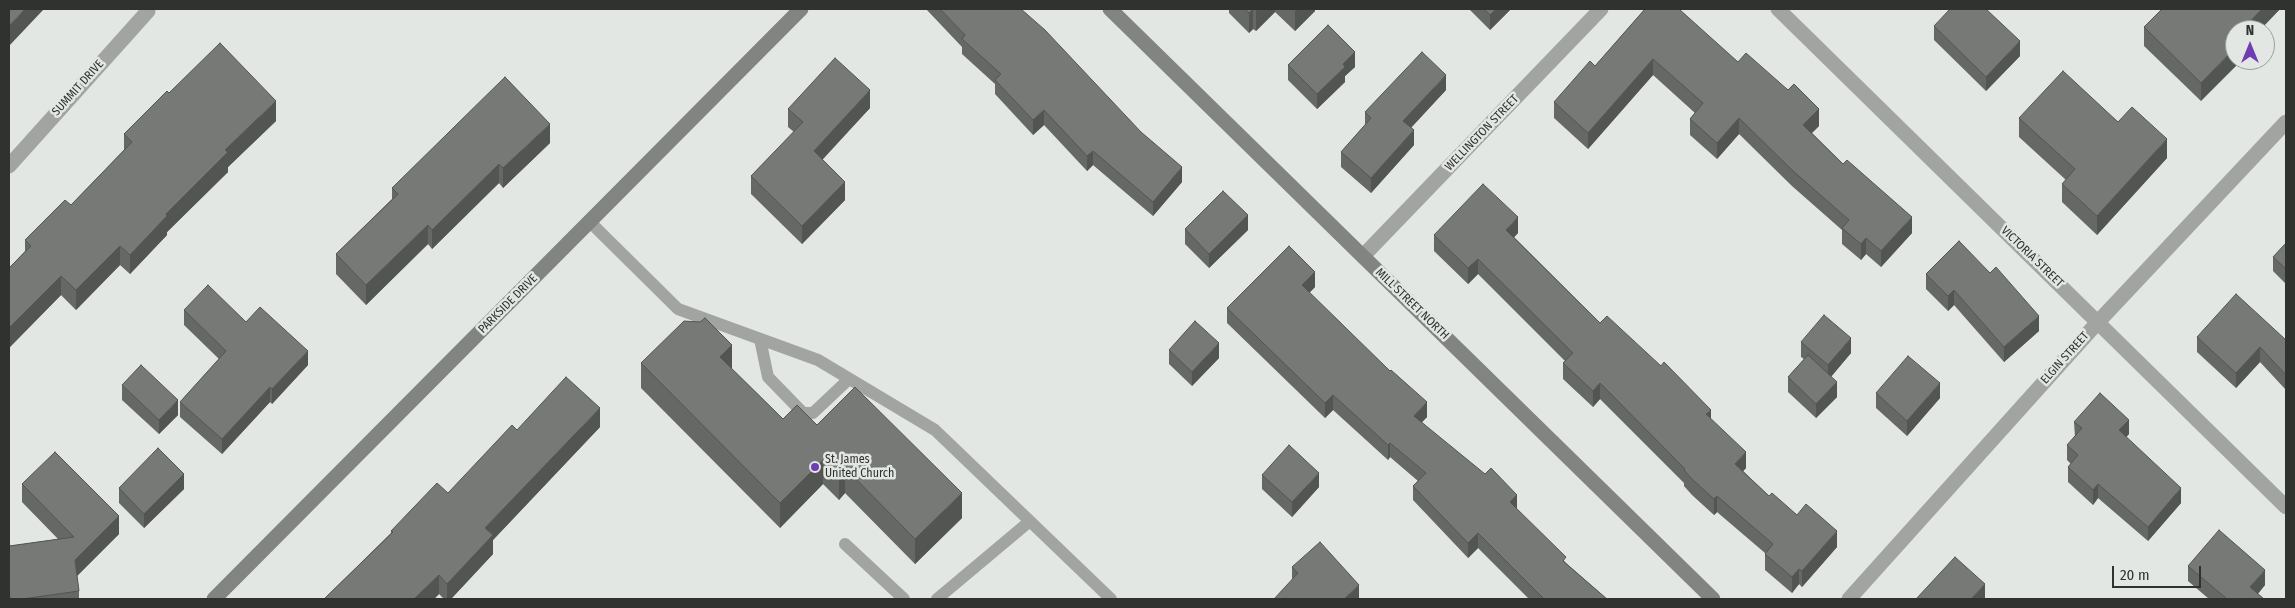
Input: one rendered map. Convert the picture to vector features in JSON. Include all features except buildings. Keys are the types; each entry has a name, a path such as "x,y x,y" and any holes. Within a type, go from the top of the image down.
{"main road":[{"name":"PARKSIDE DRIVE","path":"214,599 801,9"},
{"name":"MILL STREET NORTH","path":"1110,9 1713,599"}],"street":[{"name":"WELLINGTON STREET","path":"1363,256 1601,9"},
{"name":"VICTORIA STREET","path":"1778,9 2286,506"},
{"name":"SUMMIT DRIVE","path":"9,166 148,11"},
{"name":"ELGIN STREET","path":"1849,599 2098,322 2286,122"}],"lane":[{"path":"590,222 678,310 818,360 935,430 1111,599"},
{"path":"760,339 768,377 803,412 814,412 849,379"},
{"path":"937,599 1030,521"},
{"path":"845,544 904,599"}],"place":[{"name":"St. James United Church","path":"815,467"}]}
